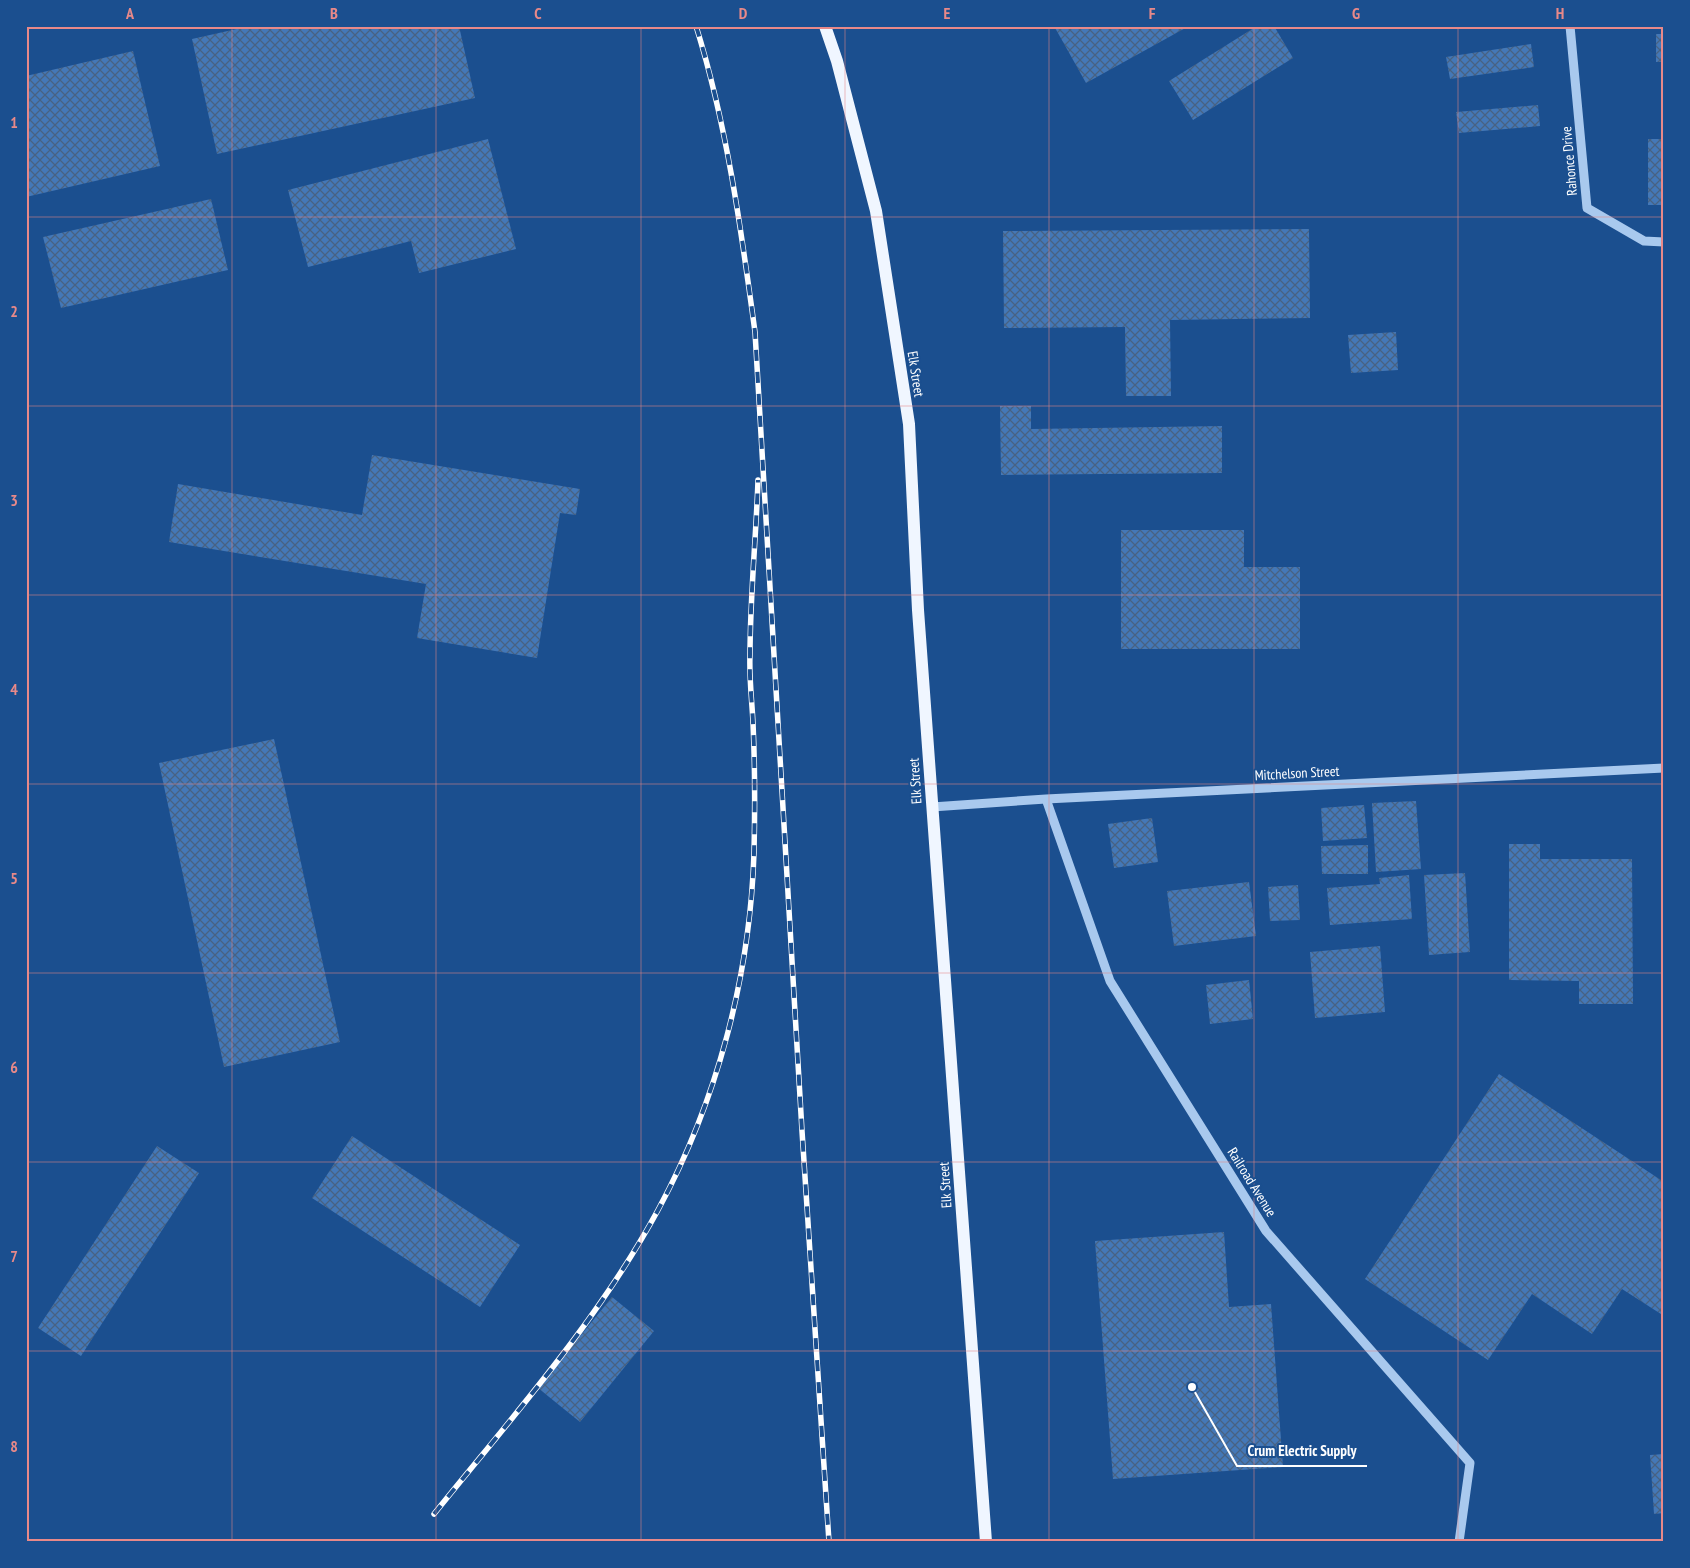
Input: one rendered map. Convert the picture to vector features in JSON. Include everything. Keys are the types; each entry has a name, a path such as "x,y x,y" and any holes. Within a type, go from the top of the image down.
{"main road":[{"name":"Elk Street","path":"824,26 837,61 876,211 908,424 918,610 986,1542"}],"street":[{"name":"Rahonce Drive","path":"1570,26 1587,208 1644,241 1664,242"},
{"name":"Mitchelson Street","path":"932,807 1046,799 1664,768"},
{"name":"Railroad Avenue","path":"1046,799 1110,981 1266,1231 1470,1463 1459,1542"}],"building":[{"path":"250,26 459,26 475,98 217,154 192,39"},
{"path":"1054,26 1189,26 1086,83"},
{"path":"1257,26 1274,26 1293,58 1193,120 1169,81"},
{"path":"1656,34 1664,34 1664,62 1656,62"},
{"path":"1531,44 1534,67 1450,79 1446,57"},
{"path":"133,51 160,166 26,197 26,76"},
{"path":"1538,105 1540,126 1459,133 1456,112"},
{"path":"488,139 516,249 419,273 411,241 308,267 288,190"},
{"path":"1648,139 1664,139 1664,205 1648,205"},
{"path":"211,199 228,270 61,308 43,237"},
{"path":"1309,229 1310,318 1170,320 1171,396 1126,396 1125,327 1004,328 1003,231"},
{"path":"1396,332 1398,370 1351,373 1348,335"},
{"path":"1000,406 1031,406 1031,429 1222,426 1222,473 1001,475"},
{"path":"372,455 580,489 576,515 560,513 537,658 417,638 426,584 169,542 178,484 362,515"},
{"path":"1121,530 1244,530 1244,567 1300,567 1300,649 1121,649"},
{"path":"274,739 340,1042 224,1067 159,763"},
{"path":"1416,801 1421,869 1376,872 1372,803"},
{"path":"1364,805 1367,838 1323,841 1321,808"},
{"path":"1152,818 1158,862 1114,868 1108,824"},
{"path":"1509,844 1540,844 1540,859 1632,859 1633,1004 1579,1004 1579,981 1509,980"},
{"path":"1368,845 1368,874 1322,874 1321,846"},
{"path":"1465,873 1470,952 1429,955 1424,875"},
{"path":"1409,875 1412,919 1330,925 1327,888 1380,884 1379,878"},
{"path":"1249,882 1256,936 1174,946 1167,891"},
{"path":"1298,885 1300,920 1270,921 1268,887"},
{"path":"1380,946 1385,1012 1315,1018 1310,952"},
{"path":"1249,980 1253,1019 1210,1024 1206,985"},
{"path":"1499,1074 1664,1182 1664,1316 1622,1289 1592,1334 1532,1294 1488,1360 1365,1279"},
{"path":"352,1136 520,1245 480,1307 312,1198"},
{"path":"157,1146 199,1173 81,1356 38,1328"},
{"path":"1224,1232 1229,1307 1271,1304 1283,1467 1113,1479 1095,1241"},
{"path":"612,1297 654,1331 580,1422 538,1388"},
{"path":"1664,1454 1664,1513 1654,1514 1650,1455"}],"railway":[{"path":"696,26 725,139 755,332 802,1131 829,1542"},
{"path":"434,1514 553,1367 609,1291 658,1210 679,1168 713,1082 727,1037 737,992 746,946 751,899 755,788 750,633 758,480"}],"place":[{"name":"Crum Electric Supply","path":"1192,1387"}]}
